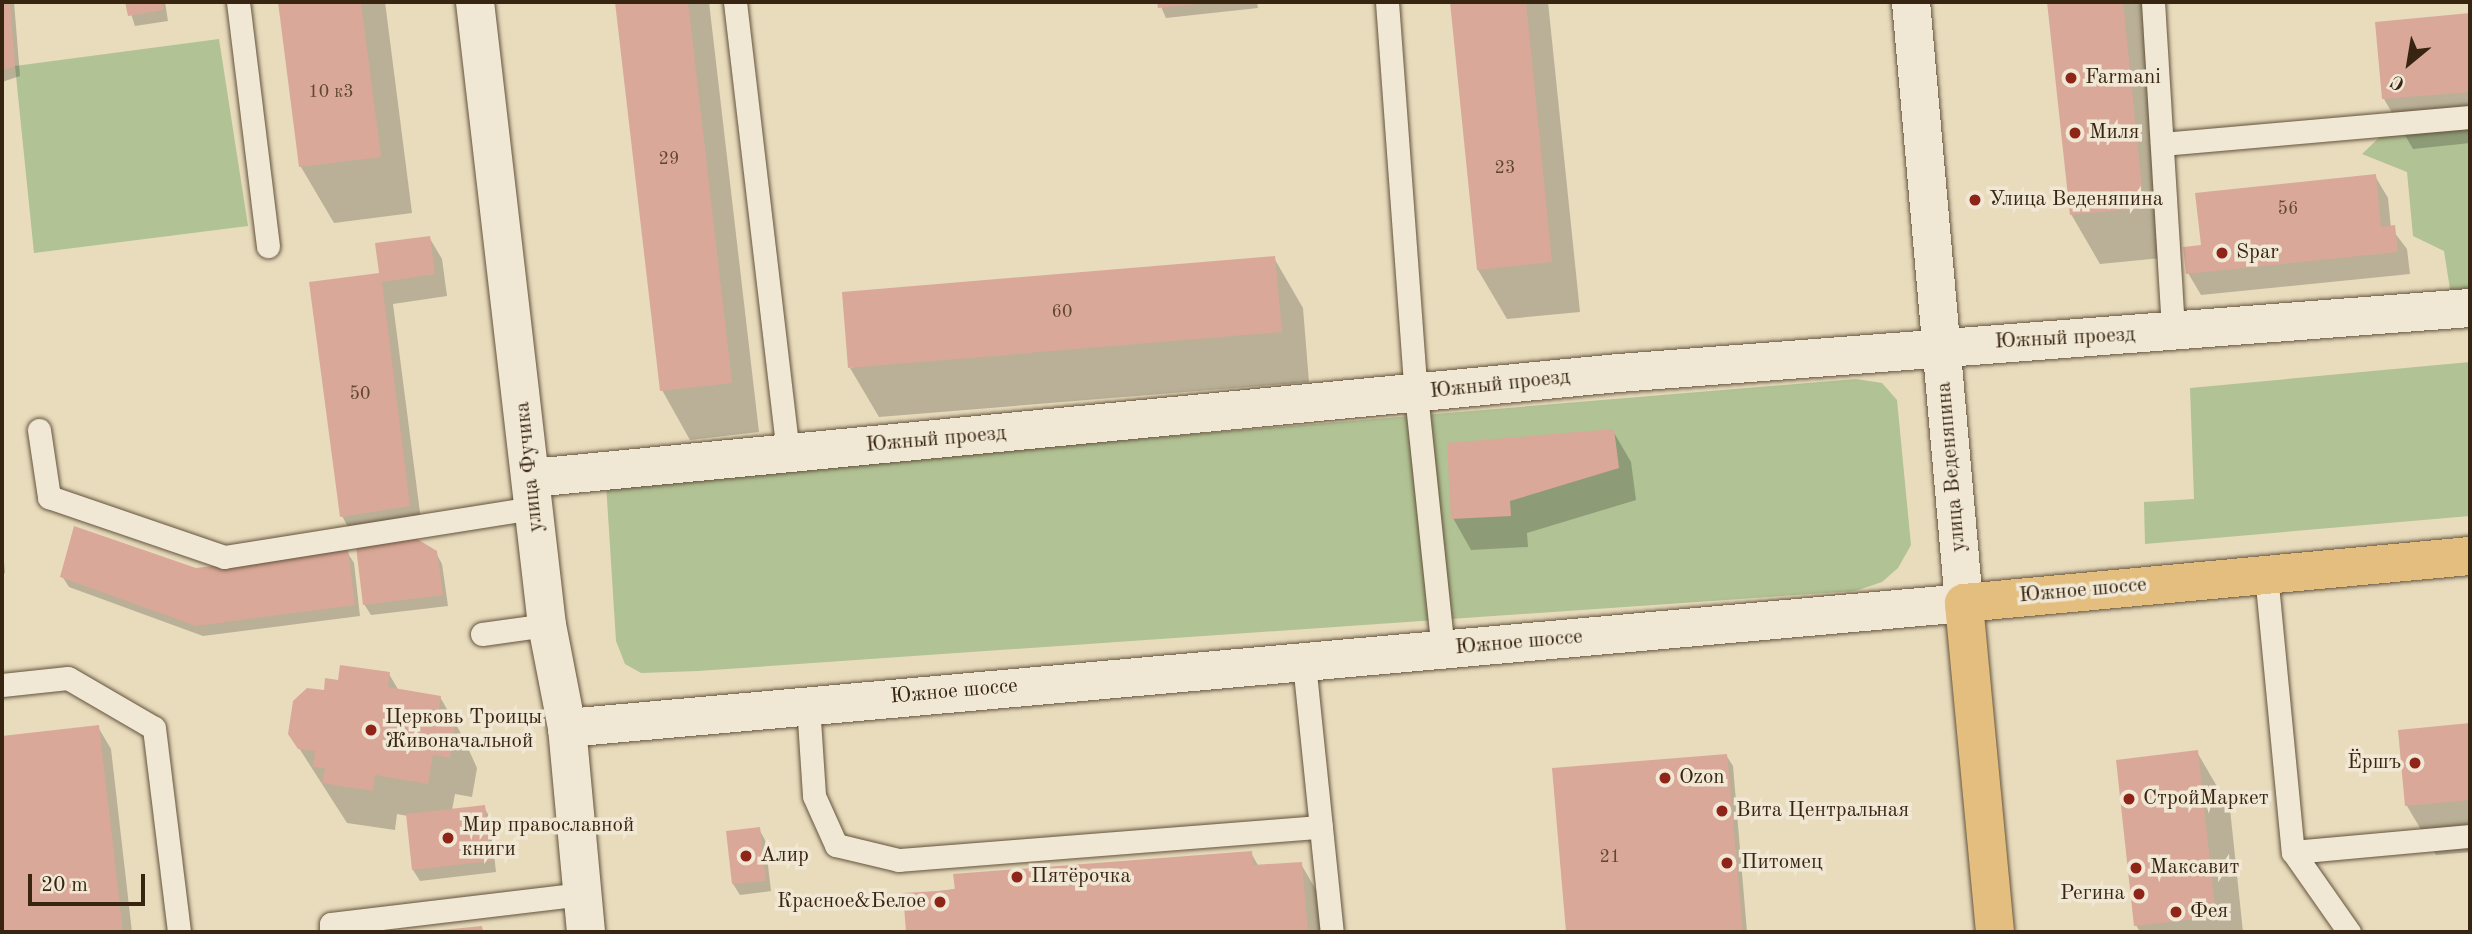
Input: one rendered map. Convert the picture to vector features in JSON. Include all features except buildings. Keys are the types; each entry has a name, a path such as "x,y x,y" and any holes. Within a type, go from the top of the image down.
{"main road":[{"name":"Южное шоссе","path":"1964,603 2470,556"},
{"name":"улица Веденяпина","path":"1964,603 1995,932"}],"street":[{"name":"улица Фучика","path":"475,2 547,625 567,727 586,932"},
{"name":"улица Веденяпина","path":"1912,2 1964,603"},
{"name":"Южный проезд","path":"533,493 788,454 1941,346 2173,333 2470,307"},
{"name":"Южное шоссе","path":"567,727 1964,603"}],"lane":[{"path":"238,2 268,246"},
{"path":"735,2 788,454"},
{"path":"1387,2 1416,394 1443,649"},
{"path":"2153,2 2173,333"},
{"path":"2162,144 2470,117"},
{"path":"39,430 49,497 224,557 533,493"},
{"path":"2266,574 2293,852 2349,932"},
{"path":"482,634 547,625"},
{"path":"1304,663 1332,932"},
{"path":"2,685 68,678 154,728 178,932"},
{"path":"808,705 814,796 836,845 861,851 899,860 1321,827"},
{"path":"2293,852 2470,836"},
{"path":"331,932 331,924 582,894"}],"green space":[{"path":"219,39 248,226 34,253 15,66"},
{"path":"2470,127 2470,300 2452,302 2444,251 2413,236 2407,172 2362,154 2384,133"},
{"path":"2470,362 2470,516 2145,544 2144,502 2194,499 2190,388"},
{"path":"1856,379 1882,383 1897,400 1911,545 1898,568 1882,582 1855,591 698,671 641,673 625,664 616,641 606,483"}],"place":[{"name":"Farmani","path":"2071,78"},
{"name":"Миля","path":"2075,133"},
{"name":"Улица Веденяпина","path":"1975,200"},
{"name":"Spar","path":"2222,253"},
{"name":"Церковь Троицы Живоначальной","path":"371,730"},
{"name":"Ёршъ","path":"2415,763"},
{"name":"Ozon","path":"1665,778"},
{"name":"СтройМаркет","path":"2129,799"},
{"name":"Вита Центральная","path":"1722,811"},
{"name":"Мир православной книги","path":"448,838"},
{"name":"Алир","path":"746,856"},
{"name":"Питомец","path":"1727,863"},
{"name":"Максавит","path":"2136,868"},
{"name":"Пятёрочка","path":"1017,877"},
{"name":"Регина","path":"2139,894"},
{"name":"Красное&Белое","path":"940,902"},
{"name":"Фея","path":"2176,912"}]}
